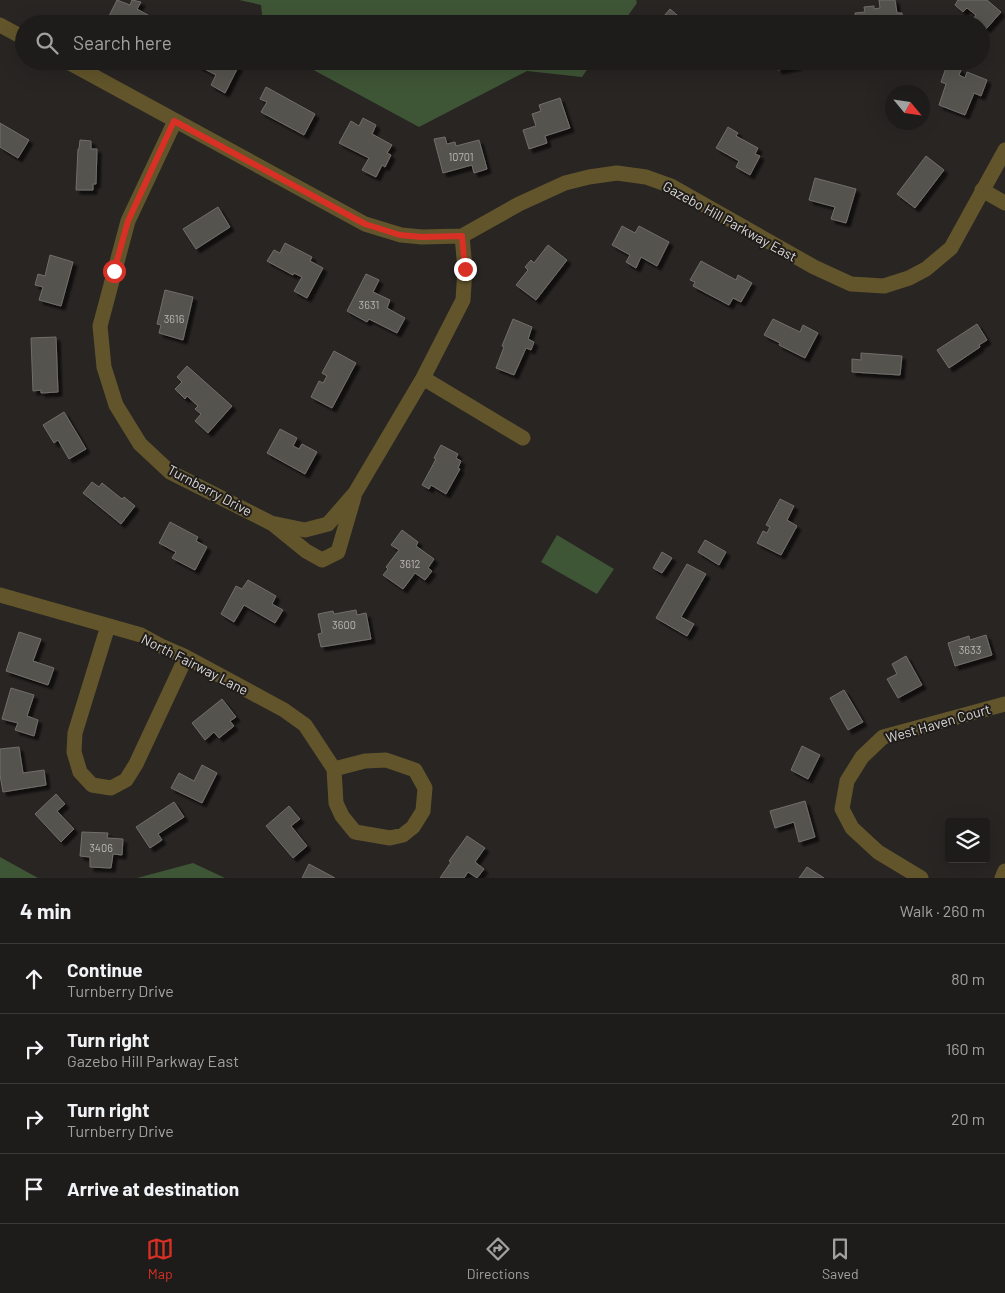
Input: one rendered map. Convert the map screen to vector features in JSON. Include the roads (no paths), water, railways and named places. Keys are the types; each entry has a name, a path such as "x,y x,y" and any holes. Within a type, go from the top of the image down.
{"street":[{"path":"0,25 15,33"},
{"name":"Gazebo Hill Parkway East","path":"82,70 365,224 400,235 422,237 462,236 519,204 565,183 617,173 646,177 671,186 814,267 851,284 884,286 909,278 926,269 951,248 1005,150"},
{"name":"Turnberry Drive","path":"174,121 128,221 100,326 104,367 116,405 140,444 170,472 271,523 306,551 322,560 338,552 355,493"},
{"path":"982,190 1005,203"},
{"name":"Turnberry Drive","path":"271,523 306,530 328,524 355,493 423,378 463,300 465,269 462,236"},
{"path":"423,378 524,438"},
{"name":"North Fairway Lane","path":"0,595 140,635 163,648 186,657 284,710 305,725 334,768"},
{"path":"108,626 76,733 74,752 80,772 92,785 110,788 126,780 136,764 186,657"},
{"name":"West Haven Court","path":"921,878 878,852 852,828 842,809 847,781 862,757 882,737 1005,704"},
{"path":"386,760 415,770 425,788 423,811 413,827 403,836 390,838 355,832 342,816 336,803 334,768 366,761 386,760"},
{"path":"1002,878 1005,871"}]}
